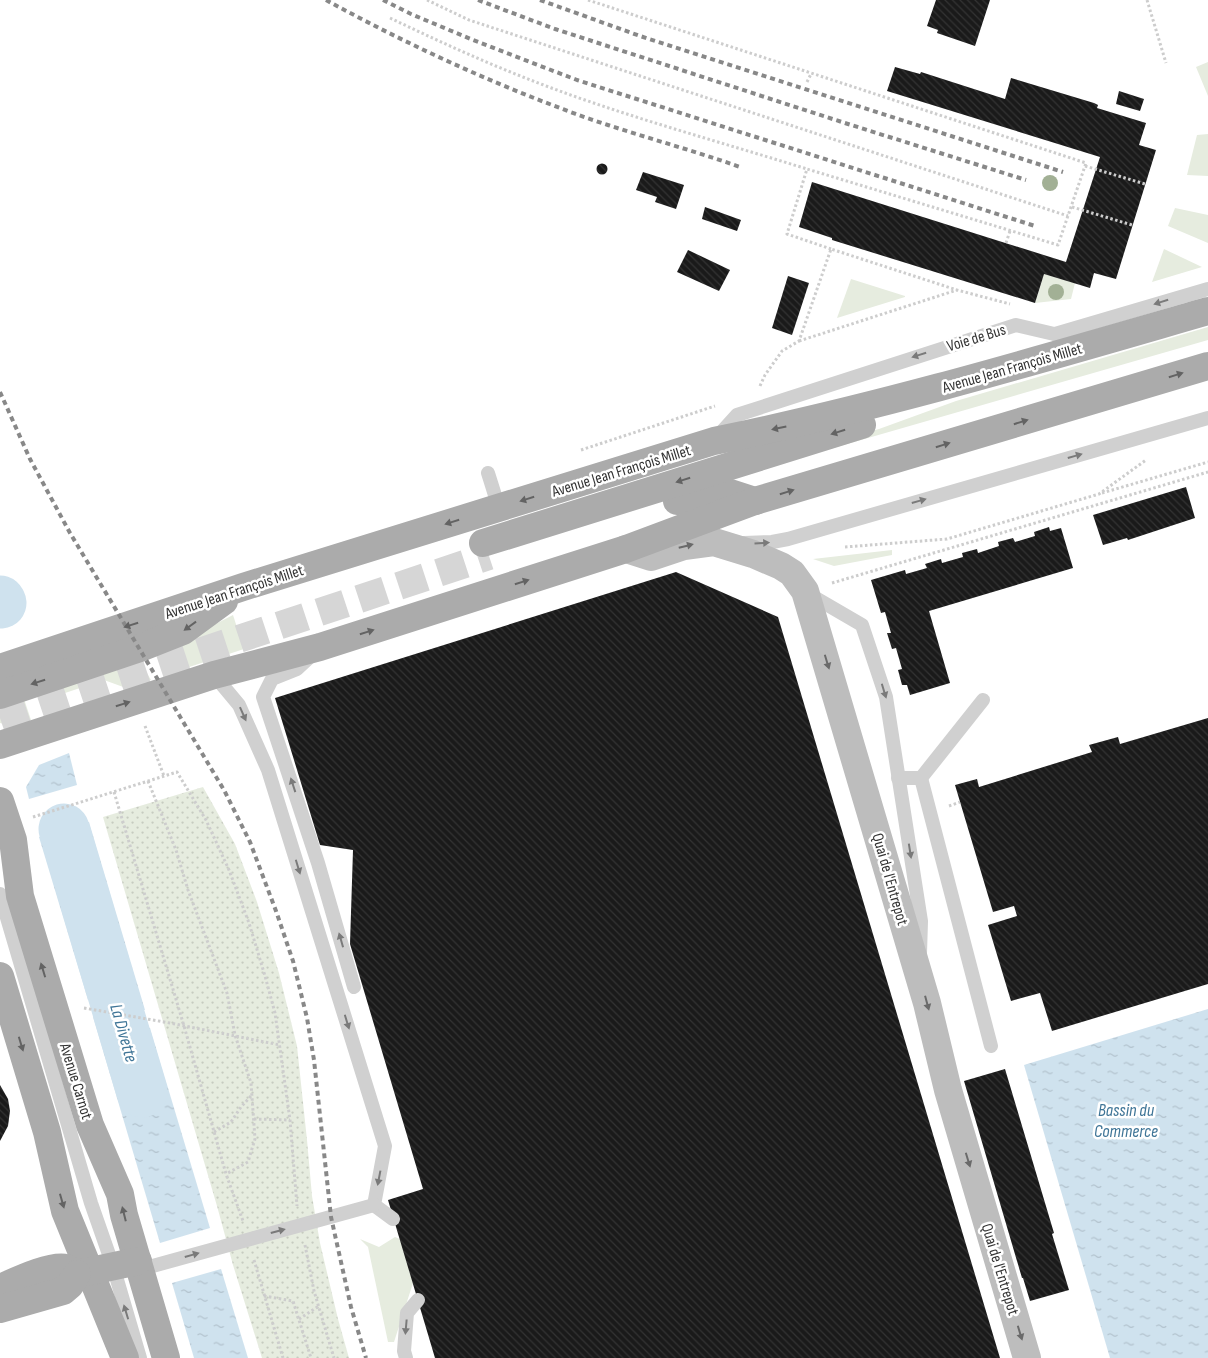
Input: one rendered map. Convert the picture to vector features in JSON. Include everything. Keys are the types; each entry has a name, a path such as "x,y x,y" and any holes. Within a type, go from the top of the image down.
{"main road":[{"name":"Avenue Jean François Millet","path":"0,668 243,587 714,441 786,426 963,381 1208,311"},
{"path":"0,745 77,718 214,675 320,647 626,549 755,502 1208,366"},
{"path":"755,502 718,489 486,550 923,406 963,381"},
{"path":"0,694 140,648 183,631 243,587"},
{"name":"Avenue Carnot","path":"0,801 13,840 20,896 90,1125 120,1194 120,1267 166,1358"},
{"path":"2,994 47,1132 61,1198 120,1267 125,1358"},
{"path":"0,1288 19,1279 55,1268 120,1267"},
{"path":"0,1309 63,1291 70,1285 120,1267"}],"street":[{"name":"Quai de l'Entrepot","path":"626,549 651,556 684,546 714,542 753,554 781,566 792,573 805,591 920,977 948,1090 1027,1358"}],"lane":[{"path":"1053,335 1208,288"},
{"name":"Voie de Bus","path":"714,441 737,415 1016,325 1053,335 1097,343"},
{"path":"714,542 755,543 788,539 1208,418"},
{"path":"488,473 498,508"},
{"path":"805,591 862,625 886,697 921,921 920,977"},
{"path":"320,647 297,669 272,679 263,697 318,863 354,987"},
{"path":"214,675 240,705 268,770 386,1146 374,1205"},
{"path":"921,778 983,700"},
{"path":"898,778 921,778"},
{"path":"921,778 991,1046"},
{"path":"0,894 91,1203 120,1267"},
{"path":"91,1203 120,1267 140,1358"},
{"path":"374,1205 393,1219"},
{"path":"120,1267 231,1244 374,1205"},
{"path":"406,1358 404,1351 407,1313 418,1300"}],"path":[{"path":"427,0 469,20 1068,216"},
{"path":"588,0 1145,184"},
{"path":"1147,0 1166,63"},
{"path":"390,18 510,72 587,100 1058,246 1086,166"},
{"path":"807,82 811,74"},
{"path":"807,169 788,234 957,290 1014,305"},
{"path":"1072,206 1132,225"},
{"path":"1006,243 1010,231"},
{"path":"799,341 831,249"},
{"path":"757,392 765,374 782,351 799,341 957,290"},
{"path":"579,451 721,404"},
{"path":"1099,494 1151,456"},
{"path":"839,547 947,539 1208,462"},
{"path":"805,591 1208,472"},
{"path":"143,720 164,776"},
{"path":"31,818 177,772 206,820 229,870 249,923 262,967 280,1045 290,1120 297,1209"},
{"path":"148,781 176,850 188,890 227,993 235,1036 251,1083 255,1139 248,1162 226,1174"},
{"path":"114,792 226,1174 244,1226"},
{"path":"76,1007 170,1022 280,1045"},
{"path":"214,1132 231,1122 240,1107 251,1096"},
{"path":"254,1119 290,1120"},
{"path":"304,1240 319,1306 334,1358"},
{"path":"253,1256 283,1358"},
{"path":"264,1296 294,1301 311,1358"},
{"path":"299,1319 319,1306"}],"shaded area":[{"path":"1208,62 1208,96 1196,67"},
{"path":"1208,134 1208,176 1187,175 1197,135"},
{"path":"1175,208 1208,215 1208,243 1168,226"},
{"path":"1164,249 1202,267 1152,282"},
{"path":"1044,274 1075,283 1071,299 1035,303"},
{"path":"851,279 905,296 905,297 837,318"},
{"path":"1208,327 1208,340 809,455 807,449 879,429 956,401"},
{"path":"892,550 892,555 834,566 813,559"},
{"path":"233,615 244,649 171,673 161,652"},
{"path":"138,658 151,680 126,688 104,680 44,700 40,689"},
{"path":"22,693 31,720 12,726 0,723 0,702"},
{"path":"203,787 235,844 257,902 279,973 297,1046 312,1196 320,1243 349,1358 262,1358 233,1265 103,817"},
{"path":"395,1237 400,1239 413,1283 394,1342 388,1342 368,1247 360,1239 379,1247"}],"water":[{"path":"69,753 77,785 29,799 26,787 39,765"},
{"path":"89,822 145,1010 88,1000 39,837"},
{"name":"Bassin du Commerce","path":"1208,1009 1208,1358 1110,1358 1024,1065"},
{"path":"93,1017 150,1028 210,1228 160,1243"},
{"path":"221,1269 248,1358 194,1358 172,1283"}],"building":[{"path":"936,0 990,0 975,46 937,33 938,30 927,26"},
{"path":"895,67 920,74 921,72 1005,99 1011,78 1094,103 1098,105 1097,108 1146,123 1139,145 1156,150 1116,279 1094,273 1090,288 1044,274 1035,303 832,240 832,238 799,227 812,182 1066,262 1100,157 887,91"},
{"path":"1119,91 1144,99 1140,111 1116,104"},
{"path":"602,163 608,169 602,175 596,169"},
{"path":"643,172 684,185 676,209 655,202 657,197 636,190"},
{"path":"705,207 741,220 737,231 702,219"},
{"path":"688,250 730,270 719,291 677,272"},
{"path":"788,276 809,283 792,335 772,328"},
{"path":"1186,487 1195,518 1128,540 1127,538 1103,545 1093,515"},
{"path":"1049,527 1050,531 1061,528 1073,568 929,611 950,683 910,695 907,685 902,685 898,670 902,669 896,648 892,649 887,633 891,633 885,612 881,613 871,580 905,570 906,574 927,568 925,564 941,559 942,563 963,557 962,553 977,549 978,553 999,546 998,542 1013,538 1015,542 1035,536 1034,532"},
{"path":"676,572 778,617 1000,1358 435,1358 388,1200 423,1189 350,944 353,850 320,845 275,698"},
{"path":"1208,718 1208,984 1052,1031 1040,993 1011,1001 988,925 1017,916 1014,906 993,912 955,785 977,779 979,787 1092,752 1089,745 1118,737 1120,744"},
{"path":"1005,1069 1069,1290 1030,1301 964,1081"},
{"path":"0,1085 8,1099 10,1111 8,1126 0,1141"}],"waterway":[{"name":"La Divette","path":"64,829 142,1092"}],"tunnel":[{"path":"0,718 489,556"}],"railway":[{"path":"326,0 383,30 500,84 605,124 740,167"},
{"path":"383,0 473,40 577,80 1035,226"},
{"path":"478,0 555,29 1026,180"},
{"path":"540,0 640,36 1063,172"},
{"path":"0,392 30,459 70,533 224,790 250,842 293,961 307,1018 314,1060 331,1217 351,1307 366,1358"}]}
